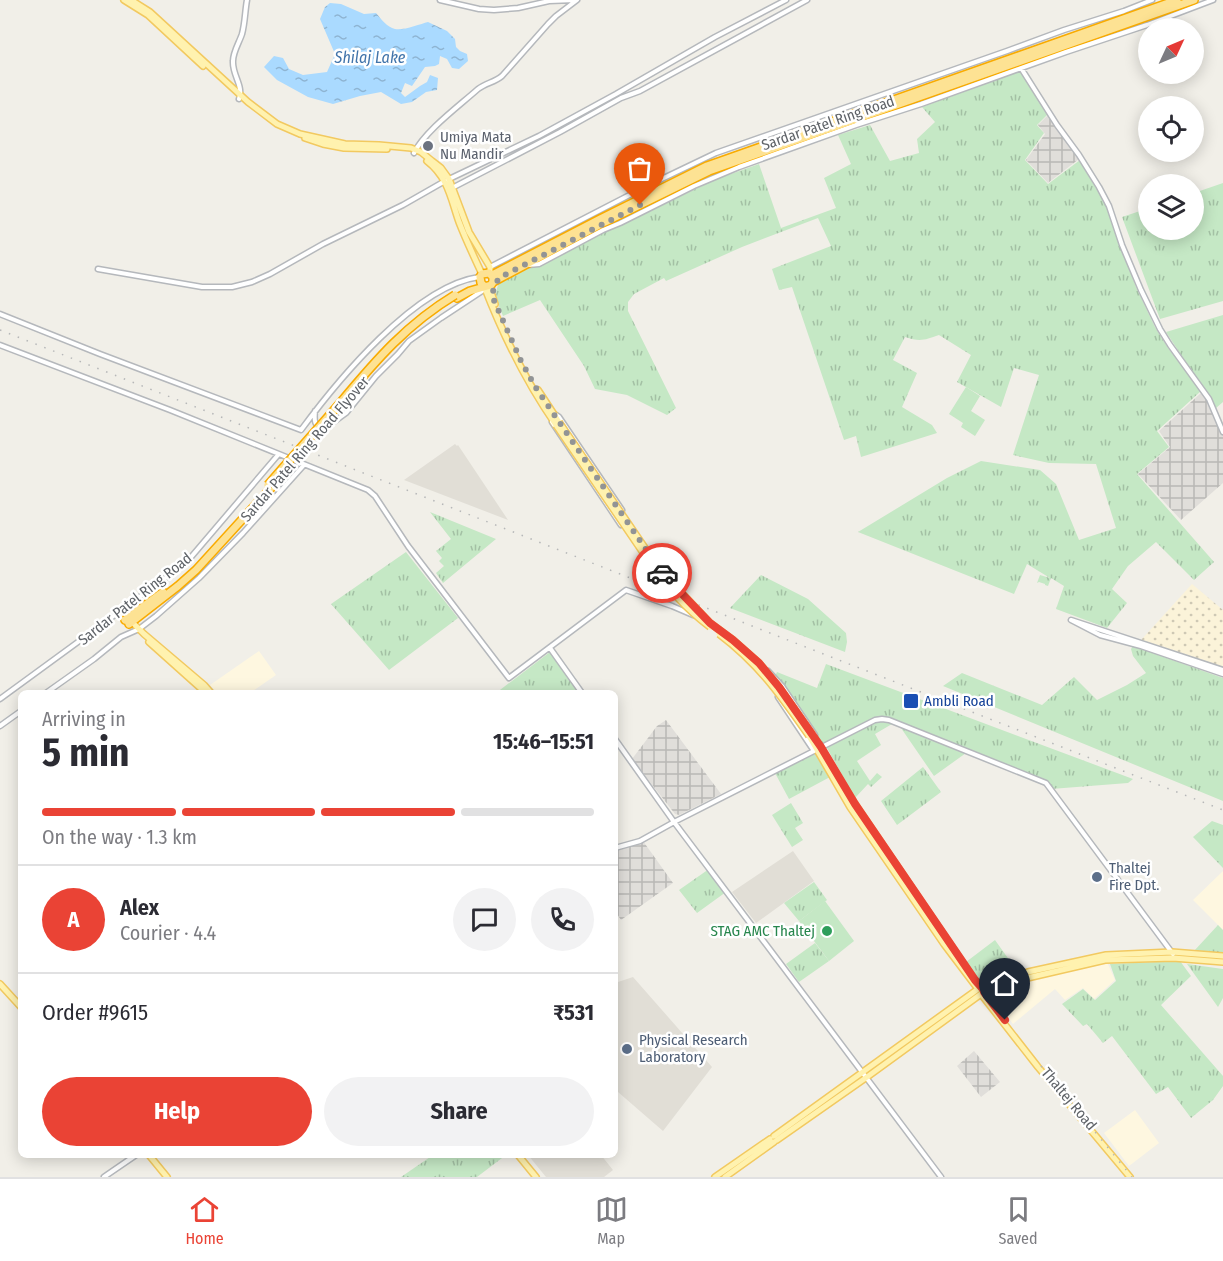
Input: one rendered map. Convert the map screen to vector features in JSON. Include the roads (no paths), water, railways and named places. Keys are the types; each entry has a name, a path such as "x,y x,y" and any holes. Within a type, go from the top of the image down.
{"highway":[{"name":"Sardar Patel Ring Road","path":"488,279 600,219 707,166 1177,0"},
{"name":"Sardar Patel Ring Road","path":"488,279 524,264 709,171 1194,0"},
{"name":"Sardar Patel Ring Road Flyover","path":"128,621 195,570 233,531 391,350 414,328 456,297 488,279"}],"main road":[{"path":"124,0 148,15 240,97 277,124 300,134 345,144 411,148 415,152 421,152 441,168 450,189 459,223 494,287 492,296"},
{"path":"131,0 150,12 240,97"},
{"path":"450,189 488,279 492,296 521,361 552,415"},
{"path":"488,279 492,307 518,362 552,415"},
{"name":"Thaltej Road","path":"552,415 659,576 699,619 762,672 777,691 810,735 981,991 1132,1177"},
{"path":"128,621 203,690"},
{"path":"137,630 209,690"},
{"path":"1173,955 1223,962"},
{"path":"715,1177 774,1139 981,991 1100,961 1173,955 1223,956"},
{"path":"0,986 18,1006"},
{"path":"725,1177 774,1139"},
{"path":"153,1158 169,1177"},
{"path":"522,1158 538,1177"}],"street":[{"path":"240,97 232,63 244,25 247,0"},
{"path":"440,0 494,10 518,8 549,1 576,0"},
{"path":"415,152 433,129 478,89 502,76 548,24 576,0"},
{"path":"98,269 202,287 232,286 252,282 447,180 539,136 786,0"},
{"path":"450,189 621,98 640,91 807,0"},
{"name":"Sardar Patel Ring Road","path":"315,410 316,425 324,429 346,413 409,341 488,279 645,187 716,153 1152,0"},
{"name":"Sardar Patel Ring Road","path":"524,264 539,264 603,230 739,167 1213,0"},
{"path":"1021,68 1099,187 1109,206 1141,290 1160,329 1209,399 1223,432"},
{"name":"Sardar Patel Ring Road","path":"0,314 301,430 315,410 371,347 413,310 451,286 468,279 488,279"},
{"path":"0,345 170,410 368,490 375,496 408,546 509,678 626,590 692,614 737,650 756,669 816,746"},
{"path":"552,415 559,417 649,549 648,552 642,554 553,425 552,415"},
{"name":"Sardar Patel Ring Road","path":"0,699 186,563 278,455"},
{"name":"Sardar Patel Ring Road","path":"50,690 121,637 137,630 156,616 200,578 304,465"},
{"path":"629,535 635,529"},
{"path":"699,619 707,620 734,639 772,674 815,733 816,746"},
{"path":"1223,670 1198,663 1141,646 1100,635 1071,620 1198,663 1223,674"},
{"path":"550,648 580,690"},
{"path":"0,726 18,713"},
{"path":"618,847 640,841 816,746 875,720 889,720 1042,781 1051,789 1173,955"},
{"path":"618,743 674,822 941,1177"},
{"path":"104,1177 132,1158"}],"water":[{"name":"Shilaj Lake","path":"330,3 341,4 364,14 376,13 387,25 395,29 428,22 447,31 455,39 456,47 467,54 468,61 459,69 452,68 447,59 440,56 439,64 425,67 412,86 405,83 401,93 405,97 427,82 430,75 438,78 437,90 426,92 412,102 401,104 381,92 333,104 308,97 277,80 264,67 274,56 283,58 289,69 303,75 327,72 335,54 320,19 325,7"}],"railway":[{"path":"0,330 1223,810"},
{"path":"1041,1066 1132,1177"}],"place":[{"name":"Umiya Mata Nu Mandir","path":"428,146"},
{"name":"Ambli Road","path":"911,701"},
{"name":"Thaltej Fire Dpt.","path":"1097,877"},
{"name":"STAG AMC Thaltej","path":"827,931"},
{"name":"Physical Research Laboratory","path":"627,1049"}]}
